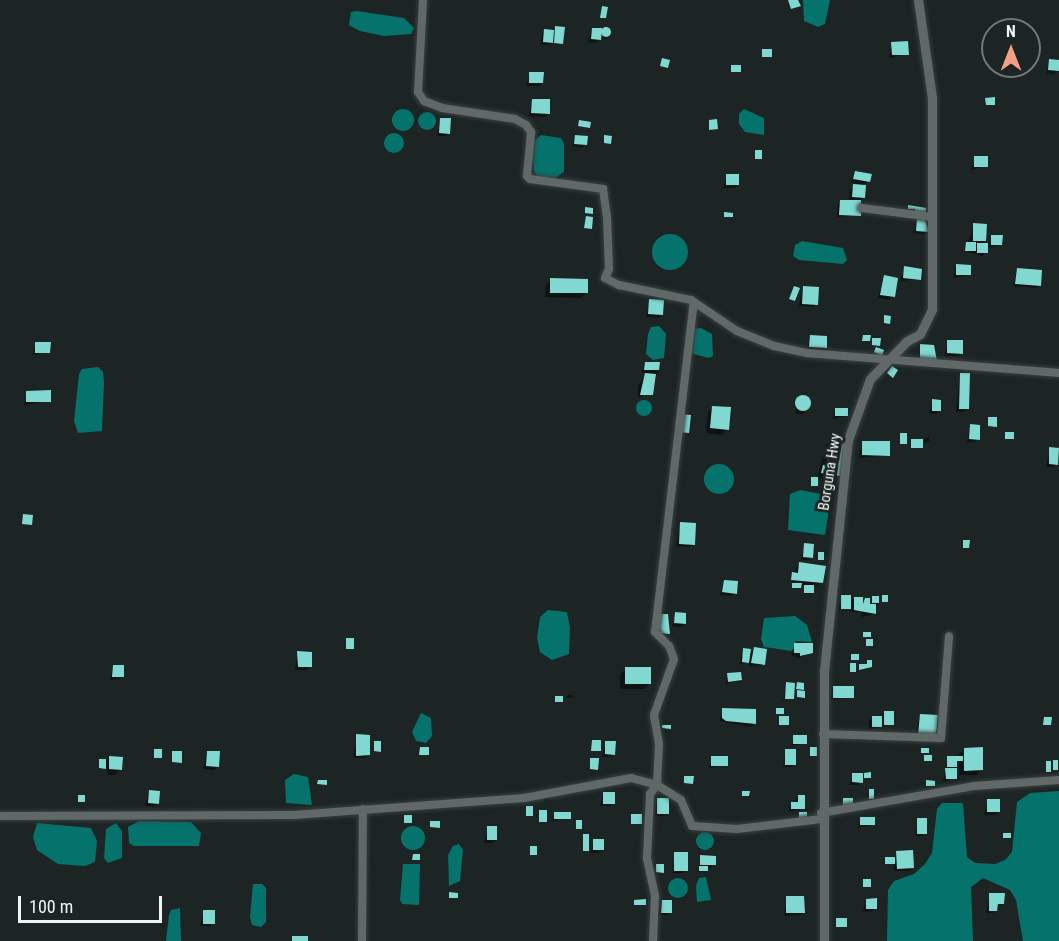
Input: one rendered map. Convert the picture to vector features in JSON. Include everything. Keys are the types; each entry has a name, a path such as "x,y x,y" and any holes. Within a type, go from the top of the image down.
{"street":[{"path":"423,0 417,67 418,92 424,101 442,108 515,119 526,125 531,132 527,176 530,179 603,189 607,217 609,270 605,278 619,285 694,302 737,331 774,346 807,353 890,357 1059,373"},
{"name":"Borguna Hwy","path":"824,941 821,816 825,659 849,440 870,380 890,357 920,334 932,309 932,98 918,0"},
{"path":"862,208 932,217"},
{"path":"653,941 655,896 647,858 650,794 657,785 659,744 654,716 674,659 669,646 655,632 694,302"},
{"path":"823,734 941,738 949,636"},
{"path":"0,816 198,817 363,809 524,798 631,778 657,785 681,800 692,826 737,829 821,816 974,786 1059,780"},
{"path":"363,809 363,941"}],"water":[{"path":"803,0 830,0 825,24 818,27 804,21"},
{"path":"351,12 404,18 414,28 411,34 384,36 360,31 349,25"},
{"path":"403,109 411,112 414,120 411,128 403,131 395,128 392,120 395,112"},
{"path":"744,109 764,118 764,135 745,132 739,124 739,114"},
{"path":"423,112 431,112 436,117 434,128 423,130 418,125 418,117"},
{"path":"394,133 401,136 404,143 401,150 394,153 387,150 384,143 387,136"},
{"path":"541,135 561,138 564,144 564,172 555,178 537,176 534,171 532,143"},
{"path":"670,234 683,239 688,252 683,265 670,270 657,265 652,252 657,239"},
{"path":"802,241 843,248 847,260 843,264 799,260 793,256 795,245"},
{"path":"659,326 666,334 664,358 653,360 646,354 648,334 651,327"},
{"path":"701,328 712,334 713,356 709,358 690,353 693,329"},
{"path":"98,367 103,372 104,382 102,431 78,433 74,421 79,374 82,369"},
{"path":"641,400 647,400 652,408 650,414 641,416 636,411 636,405"},
{"path":"719,464 725,465 733,473 733,485 725,493 719,494 713,493 705,485 704,479 705,473 713,465"},
{"path":"800,490 831,496 825,535 788,530 790,494"},
{"path":"548,610 567,612 570,628 569,654 552,660 540,652 537,638 540,617"},
{"path":"795,616 807,625 812,642 796,641 792,651 764,647 761,639 764,618"},
{"path":"421,713 431,718 432,736 426,743 416,741 412,732"},
{"path":"294,774 308,777 312,805 286,803 285,780"},
{"path":"1059,791 1059,941 1023,941 1016,900 1010,890 983,878 971,887 973,941 887,941 888,890 894,881 914,874 925,864 932,853 937,809 942,803 963,803 967,857 975,863 995,864 1005,860 1012,852 1017,802 1030,793"},
{"path":"139,821 191,822 201,833 199,846 134,846 129,843 128,827"},
{"path":"37,823 91,828 97,841 95,862 85,866 58,864 37,850 33,837"},
{"path":"116,823 122,831 122,858 108,863 104,858 106,829"},
{"path":"413,826 422,829 425,838 422,847 413,850 404,847 401,838 404,829"},
{"path":"705,832 711,835 714,841 711,847 705,850 699,847 696,841 699,835"},
{"path":"459,844 463,850 460,881 449,886 448,855 453,846"},
{"path":"403,864 420,864 419,905 402,904 400,900"},
{"path":"706,877 711,900 697,902 696,886 699,878"},
{"path":"674,878 682,878 688,884 688,892 682,898 674,898 668,892 668,884"},
{"path":"253,884 262,884 266,888 266,922 261,927 252,925 250,917"},
{"path":"180,908 181,941 166,941 171,910"}],"building":[{"path":"788,0 798,0 801,6 791,9"},
{"path":"602,6 608,7 606,18 600,18"},
{"path":"555,26 565,27 563,44 554,43"},
{"path":"606,27 611,32 606,37 601,32"},
{"path":"592,28 602,28 601,40 591,39"},
{"path":"544,29 554,30 553,43 543,42"},
{"path":"908,41 909,55 892,55 891,42"},
{"path":"762,49 772,49 772,57 762,57"},
{"path":"662,58 670,60 668,68 660,66"},
{"path":"1049,59 1059,60 1059,71 1048,70"},
{"path":"731,65 741,65 741,72 731,72"},
{"path":"529,72 544,72 543,83 529,83"},
{"path":"995,97 995,105 986,105 985,98"},
{"path":"532,99 550,99 550,114 531,113"},
{"path":"440,118 451,118 450,134 439,133"},
{"path":"717,119 718,129 709,130 709,120"},
{"path":"579,120 591,122 590,128 578,126"},
{"path":"575,135 588,136 587,145 574,144"},
{"path":"604,135 612,136 611,144 604,143"},
{"path":"755,150 762,150 762,159 755,159"},
{"path":"974,156 988,156 988,167 974,167"},
{"path":"855,171 872,174 870,182 853,179"},
{"path":"726,174 739,174 739,185 726,185"},
{"path":"853,184 866,185 865,198 852,197"},
{"path":"840,200 861,200 861,216 839,215"},
{"path":"908,205 926,208 926,217 915,216 915,209 908,209"},
{"path":"585,207 593,208 593,214 585,213"},
{"path":"724,212 733,213 733,217 724,217"},
{"path":"586,216 593,217 592,229 584,228"},
{"path":"917,219 925,220 929,232 916,231"},
{"path":"973,223 987,224 986,241 973,241"},
{"path":"991,235 1003,235 1002,245 991,245"},
{"path":"966,242 976,242 976,251 965,251"},
{"path":"977,243 988,243 988,253 977,253"},
{"path":"956,264 971,265 971,275 956,275"},
{"path":"904,266 922,269 921,280 903,278"},
{"path":"1017,268 1042,270 1041,286 1015,284"},
{"path":"884,275 898,278 895,297 880,295"},
{"path":"550,278 588,279 588,293 550,293"},
{"path":"794,286 800,288 795,301 789,299"},
{"path":"803,286 819,287 818,305 802,304"},
{"path":"649,299 664,300 663,315 648,314"},
{"path":"884,315 891,316 890,324 884,323"},
{"path":"810,335 827,336 827,348 809,347"},
{"path":"863,335 871,335 870,341 862,341"},
{"path":"872,338 881,338 880,346 872,345"},
{"path":"947,340 963,340 963,354 947,353"},
{"path":"35,342 51,342 50,353 35,353"},
{"path":"920,344 934,345 937,361 920,358"},
{"path":"876,347 884,350 882,356 874,352"},
{"path":"645,362 660,362 659,370 644,370"},
{"path":"892,366 898,370 893,378 887,373"},
{"path":"645,373 656,374 653,395 640,395"},
{"path":"960,373 970,373 969,409 959,409"},
{"path":"51,390 51,402 26,402 26,391"},
{"path":"803,395 809,397 811,403 809,409 803,411 797,409 795,403 797,397"},
{"path":"932,399 941,400 941,411 932,411"},
{"path":"712,406 731,407 729,430 710,428"},
{"path":"835,408 848,408 848,416 835,416"},
{"path":"680,414 691,415 689,433 679,432"},
{"path":"988,417 997,417 997,427 988,426"},
{"path":"970,424 980,425 980,440 969,439"},
{"path":"1005,432 1014,432 1014,439 1005,439"},
{"path":"900,433 907,433 907,444 900,444"},
{"path":"831,438 845,440 840,476 821,473 823,465 827,465"},
{"path":"911,439 923,439 923,448 911,448"},
{"path":"862,441 890,441 890,456 862,455"},
{"path":"1049,447 1059,448 1058,465 1049,464"},
{"path":"811,477 818,477 818,486 811,486"},
{"path":"23,514 33,515 32,525 22,524"},
{"path":"680,522 696,523 695,545 679,544"},
{"path":"963,540 970,540 969,548 963,548"},
{"path":"804,543 814,544 813,558 803,557"},
{"path":"818,552 824,552 824,560 818,560"},
{"path":"799,562 826,566 823,583 791,580 792,572 798,573"},
{"path":"724,580 738,581 737,594 722,592"},
{"path":"792,583 802,583 801,588 792,588"},
{"path":"804,585 814,585 814,593 804,593"},
{"path":"841,595 851,595 851,609 841,609"},
{"path":"882,595 888,595 888,602 882,602"},
{"path":"872,596 879,596 879,603 872,603"},
{"path":"854,597 863,597 863,604 865,598 870,598 870,604 876,604 876,614 854,610"},
{"path":"675,612 686,613 686,624 674,623"},
{"path":"659,614 668,614 670,634 658,633"},
{"path":"863,632 871,632 871,637 863,637"},
{"path":"346,638 354,638 354,649 346,649"},
{"path":"866,639 873,639 873,646 866,646"},
{"path":"794,643 813,643 813,653 800,656 800,653 794,653"},
{"path":"754,647 767,649 765,665 751,663"},
{"path":"743,648 751,649 749,663 742,662"},
{"path":"297,651 312,652 312,667 298,667"},
{"path":"851,654 859,654 859,660 851,660"},
{"path":"867,660 872,660 872,667 859,670 859,664 867,664"},
{"path":"850,663 856,663 856,672 850,672"},
{"path":"113,665 124,665 124,677 112,677"},
{"path":"625,667 651,667 651,684 625,684"},
{"path":"741,672 742,680 728,682 727,673"},
{"path":"786,682 795,683 794,699 785,699"},
{"path":"797,682 804,683 804,690 796,689"},
{"path":"833,686 854,686 854,698 833,698"},
{"path":"797,690 805,691 805,698 797,697"},
{"path":"555,696 563,696 563,702 555,702"},
{"path":"722,708 756,709 756,724 726,721 722,718"},
{"path":"776,708 784,708 784,714 776,714"},
{"path":"884,711 894,711 894,725 884,725"},
{"path":"920,714 938,715 936,736 918,735"},
{"path":"779,716 789,716 789,725 779,725"},
{"path":"872,716 882,716 882,727 872,727"},
{"path":"1044,717 1052,717 1051,725 1043,725"},
{"path":"662,725 671,725 671,729 662,728"},
{"path":"356,734 370,735 370,755 356,756"},
{"path":"793,735 807,735 807,744 793,744"},
{"path":"592,740 601,740 601,751 591,751"},
{"path":"374,741 381,741 381,752 374,751"},
{"path":"605,741 616,741 615,755 605,754"},
{"path":"420,747 429,747 429,755 419,755"},
{"path":"810,747 817,747 817,756 810,756"},
{"path":"983,747 983,770 964,771 964,748"},
{"path":"921,748 929,748 929,753 921,753"},
{"path":"154,749 162,749 162,758 154,758"},
{"path":"785,749 796,749 796,765 785,765"},
{"path":"172,751 182,751 182,763 172,762"},
{"path":"207,751 220,751 219,767 206,766"},
{"path":"924,755 932,755 932,761 924,761"},
{"path":"109,756 123,757 122,770 109,769"},
{"path":"711,756 728,756 728,766 711,766"},
{"path":"947,756 963,756 963,761 957,761 957,767 947,767"},
{"path":"590,758 599,758 598,770 590,769"},
{"path":"99,759 106,759 106,769 99,768"},
{"path":"1053,760 1058,760 1058,770 1053,770"},
{"path":"1046,761 1051,761 1051,772 1046,772"},
{"path":"945,768 957,768 957,779 946,779"},
{"path":"871,772 871,778 864,778 864,773"},
{"path":"852,773 863,773 863,783 852,782"},
{"path":"684,776 694,776 693,784 684,783"},
{"path":"318,780 327,780 327,785 317,784"},
{"path":"926,780 935,781 935,786 926,786"},
{"path":"869,789 874,789 874,799 869,799"},
{"path":"149,790 160,791 159,804 148,803"},
{"path":"742,791 750,791 749,796 742,796"},
{"path":"603,792 615,792 615,804 603,804"},
{"path":"78,795 85,795 85,802 78,802"},
{"path":"798,795 805,795 805,809 791,809 791,802 798,802"},
{"path":"657,798 669,798 669,814 657,814"},
{"path":"843,798 853,798 853,805 843,805"},
{"path":"987,799 1000,799 1000,812 987,812"},
{"path":"526,806 533,806 533,816 526,816"},
{"path":"539,810 547,810 547,822 539,822"},
{"path":"554,812 571,812 571,819 554,819"},
{"path":"799,812 807,812 807,818 799,818"},
{"path":"631,814 642,814 642,824 631,824"},
{"path":"404,815 412,815 412,823 404,823"},
{"path":"860,817 875,817 875,825 860,825"},
{"path":"917,818 927,818 927,834 917,834"},
{"path":"576,820 582,820 582,829 576,829"},
{"path":"430,821 440,821 440,828 430,827"},
{"path":"487,826 497,826 497,840 487,840"},
{"path":"1003,833 1011,833 1011,838 1003,838"},
{"path":"583,834 589,834 589,851 583,851"},
{"path":"593,839 604,839 604,850 593,850"},
{"path":"530,846 537,846 537,855 530,855"},
{"path":"913,850 914,868 897,869 896,851"},
{"path":"674,852 688,852 688,871 674,871"},
{"path":"413,854 420,854 420,860 412,860"},
{"path":"700,855 716,856 716,865 700,865"},
{"path":"885,857 895,857 895,864 885,864"},
{"path":"656,864 664,864 664,873 656,872"},
{"path":"699,866 708,866 708,871 699,871"},
{"path":"863,879 871,879 871,887 863,887"},
{"path":"449,892 458,893 458,898 449,898"},
{"path":"989,893 1005,893 1004,904 998,904 997,911 989,911"},
{"path":"786,896 804,896 805,913 786,913"},
{"path":"877,898 877,909 866,909 866,899"},
{"path":"646,899 646,905 634,905 634,900"},
{"path":"662,900 672,900 672,913 661,913"},
{"path":"203,910 215,910 215,924 203,924"},
{"path":"836,918 847,918 847,927 836,927"},
{"path":"292,936 308,936 308,941 292,941"}]}
